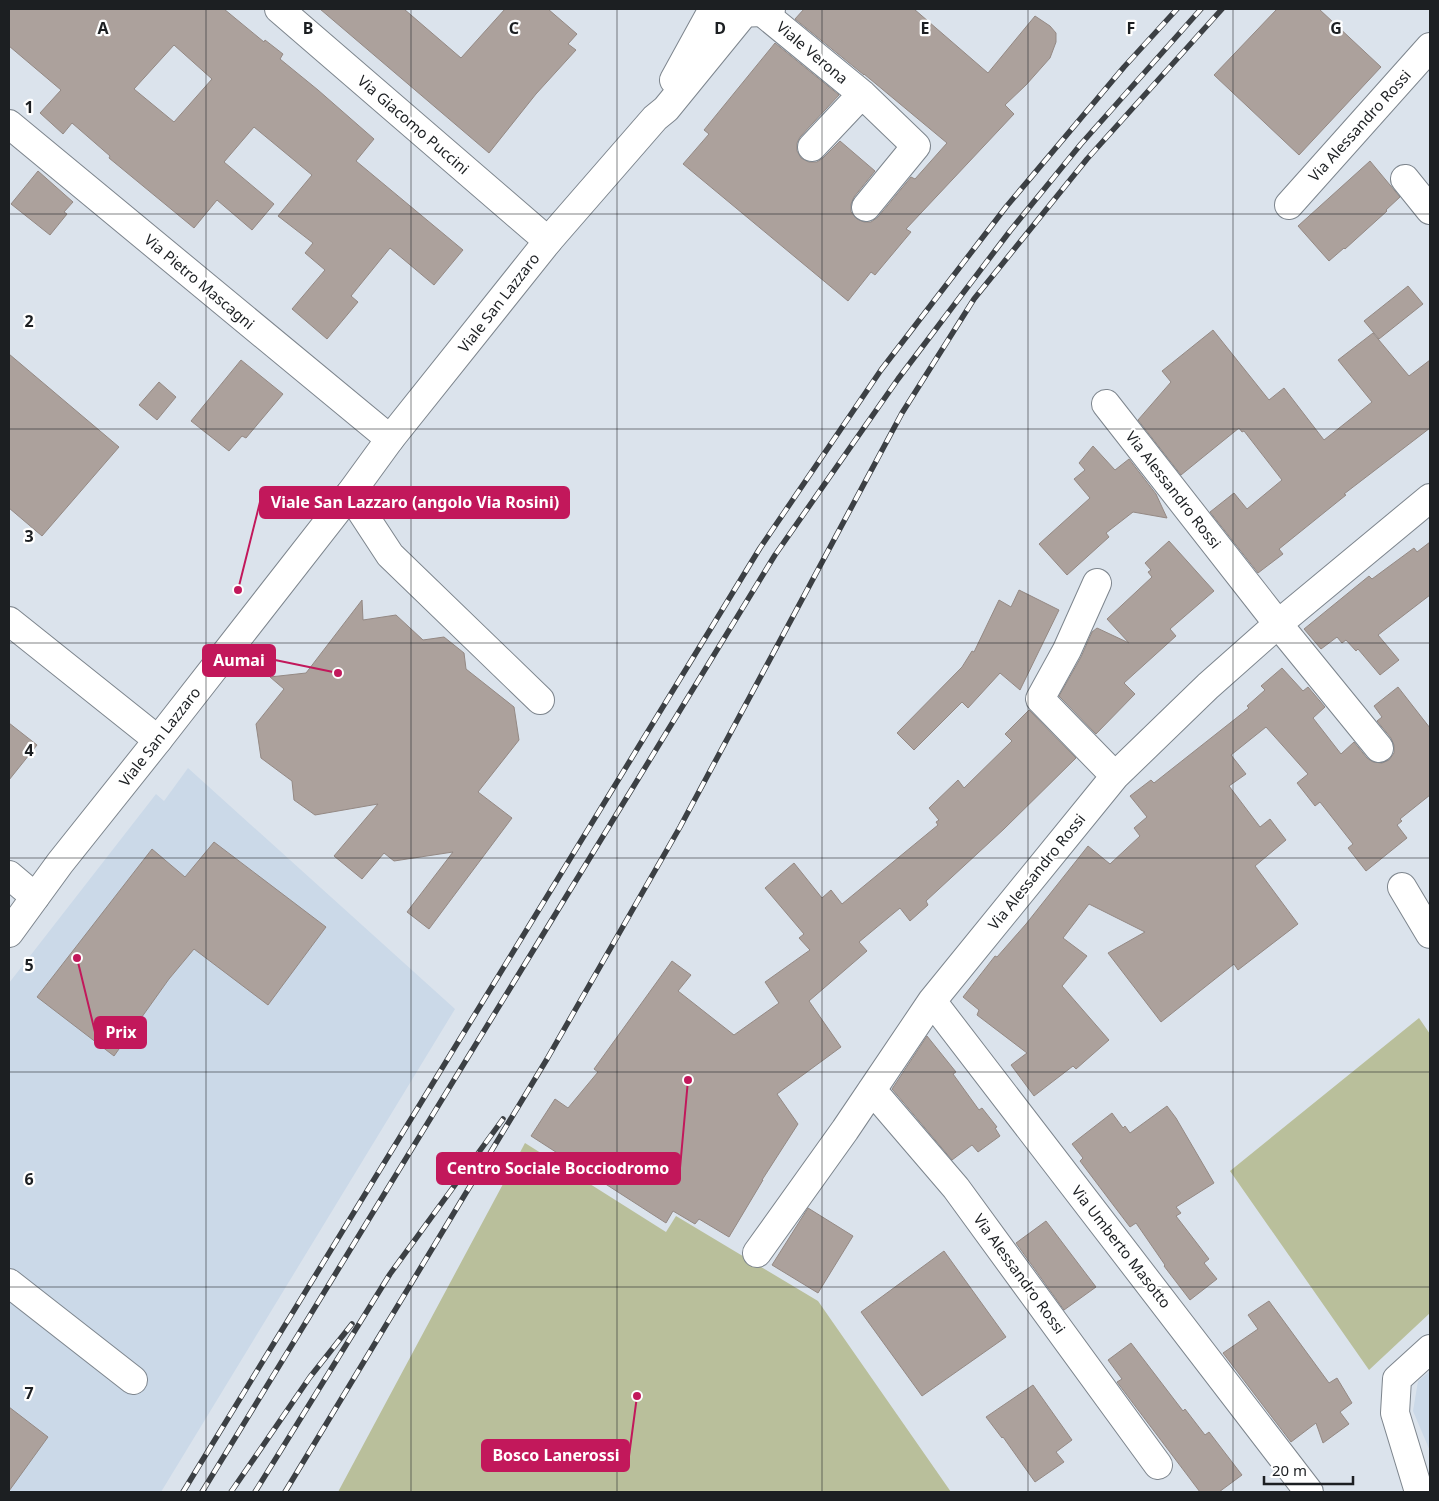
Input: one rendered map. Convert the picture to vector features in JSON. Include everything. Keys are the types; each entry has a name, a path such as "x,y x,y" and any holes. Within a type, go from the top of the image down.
{"street":[{"name":"Via Giacomo Puccini","path":"279,9 548,241"},
{"name":"Viale San Lazzaro","path":"655,118 713,9"},
{"name":"Viale San Lazzaro","path":"9,932 34,897 350,494 390,439 548,241 655,118 753,10"},
{"name":"Viale Verona","path":"753,10 862,94 916,146 866,207"},
{"name":"Via Alessandro Rossi","path":"1289,205 1430,48"},
{"name":"Viale Verona","path":"812,147 862,94"},
{"name":"Via Pietro Mascagni","path":"9,124 390,439"},
{"path":"1405,179 1430,210"},
{"name":"Via Alessandro Rossi","path":"1106,404 1278,624 1379,748"},
{"path":"350,494 390,555 540,700"},
{"name":"Via Alessandro Rossi","path":"757,1253 932,1001 1115,776 1208,686 1278,624 1430,498"},
{"path":"1096,582 1067,650 1040,699 1115,776"},
{"path":"9,621 158,740"},
{"path":"9,875 34,897"},
{"path":"1402,887 1430,934"},
{"name":"Via Umberto Masotto","path":"932,1001 1309,1492"},
{"name":"Via Alessandro Rossi","path":"872,1090 956,1188 1158,1465"},
{"path":"9,1283 133,1380"},
{"path":"1419,1492 1395,1413 1397,1379 1430,1349"}],"shaded area":[{"path":"188,768 455,1009 161,1492 9,1492 9,983 156,794 164,801"},
{"path":"1430,1371 1430,1451 1413,1411 1418,1381"}],"green space":[{"path":"1419,1018 1430,1034 1430,1313 1369,1370 1230,1171"},
{"path":"525,1143 666,1232 676,1216 818,1301 951,1492 338,1492"}],"building":[{"path":"9,9 224,9 264,42 265,40 283,54 280,59 374,139 356,161 463,250 434,285 390,248 351,296 358,302 327,339 292,309 325,270 305,253 313,243 278,216 312,175 254,127 224,162 274,204 252,230 217,200 194,228 109,158 110,156 72,123 63,134 40,113 61,90 9,46","holes":["174,45 212,79 174,122 134,89"]},
{"path":"320,9 404,9 461,58 505,9 548,9 577,34 568,44 576,50 536,94 489,153"},
{"path":"804,9 914,9 988,73 1035,16 1050,26 1056,33 1056,42 1050,58 1005,105 1014,114 906,229 911,232 875,275 871,272 848,301 683,164 709,134 704,130 775,43 839,95 800,137 797,143 797,151 801,158 809,162 817,162 840,141 875,171 854,197 851,204 851,212 857,219 871,222 878,217 911,177 915,179 947,143 795,19"},
{"path":"1277,9 1319,9 1381,67 1299,155 1214,75"},
{"path":"1370,161 1400,197 1345,249 1329,261 1298,226"},
{"path":"38,171 73,202 64,212 67,214 50,235 11,204"},
{"path":"1408,286 1423,304 1379,339 1364,321"},
{"path":"1213,330 1269,400 1284,388 1324,440 1372,402 1338,360 1373,333 1409,376 1430,360 1430,428 1344,494 1346,495 1279,549 1283,554 1258,573 1210,512 1234,493 1247,509 1282,480 1244,431 1242,432 1239,428 1181,475 1138,420 1171,382 1162,371"},
{"path":"9,354 119,447 42,536 9,508"},
{"path":"241,360 283,394 246,438 242,436 229,451 191,421"},
{"path":"159,382 176,397 157,420 139,405"},
{"path":"1093,446 1115,470 1129,459 1156,494 1167,518 1133,512 1106,533 1109,537 1067,575 1039,544 1090,498 1074,479 1085,470 1079,463"},
{"path":"1169,541 1214,591 1170,629 1176,636 1124,683 1135,694 1096,734 1059,696 1081,657 1092,632 1097,628 1129,643 1107,619 1152,577 1148,572 1151,570 1145,563"},
{"path":"1430,542 1430,595 1378,635 1399,660 1380,675 1358,649 1356,651 1346,640 1342,643 1337,637 1321,649 1304,629 1369,576 1372,579 1414,548 1417,552"},
{"path":"1019,590 1059,610 1020,690 1000,673 968,708 962,702 914,750 897,733 962,667 972,651 974,652 999,600 1011,607"},
{"path":"362,600 363,620 396,615 423,640 444,637 464,653 466,669 514,707 519,740 478,792 512,818 429,929 407,912 453,852 394,861 384,853 362,879 334,856 378,804 315,815 294,800 292,781 261,758 256,724 284,689 270,677 306,673"},
{"path":"1282,668 1303,691 1308,687 1325,707 1313,718 1341,754 1354,742 1367,758 1373,762 1382,763 1389,760 1394,753 1394,745 1391,738 1377,721 1382,717 1374,706 1398,687 1430,728 1430,795 1400,819 1402,821 1397,825 1407,838 1366,871 1348,848 1353,844 1320,802 1315,806 1297,783 1308,774 1266,727 1231,755 1246,774 1229,786 1260,827 1270,819 1286,840 1255,866 1298,924 1238,970 1234,964 1161,1022 1108,953 1145,932 1089,904 1063,938 1087,956 1062,986 1109,1040 1076,1069 1073,1066 1034,1096 1011,1065 1027,1053 977,1015 979,1010 963,997 995,956 997,957 1026,924 1088,846 1110,864 1140,836 1134,828 1147,817 1130,796 1151,780 1154,783 1249,708 1247,706 1265,690 1261,686"},
{"path":"1029,710 1076,758 1004,829 926,901 928,905 910,921 900,908 859,942 867,951 809,1001 841,1047 777,1094 798,1124 762,1180 729,1237 699,1219 695,1224 673,1211 666,1223 531,1136 555,1099 568,1108 598,1072 594,1069 672,961 691,975 678,991 734,1035 779,1003 765,982 810,950 799,938 804,934 765,888 794,863 822,898 831,890 842,904 938,825 936,822 939,820 929,808 958,780 964,788 1012,741 1005,734"},
{"path":"9,723 37,745 9,780"},
{"path":"214,842 326,927 268,1005 194,949 169,979 114,1056 37,997 152,849 185,877"},
{"path":"927,1036 956,1072 953,1074 979,1110 982,1108 997,1127 995,1128 1000,1136 978,1152 972,1145 952,1160 892,1089"},
{"path":"1167,1106 1214,1183 1176,1207 1181,1213 1176,1216 1209,1259 1204,1263 1217,1279 1190,1300 1164,1266 1136,1223 1130,1227 1114,1206 1080,1161 1083,1158 1072,1144 1112,1113 1123,1128 1125,1126 1130,1133"},
{"path":"808,1208 853,1236 818,1293 772,1265"},
{"path":"1046,1221 1096,1287 1064,1310 1016,1243"},
{"path":"944,1251 1006,1337 922,1396 861,1312"},
{"path":"1269,1301 1329,1383 1337,1378 1352,1403 1340,1412 1349,1424 1323,1443 1316,1423 1291,1442 1223,1353 1258,1329 1248,1315"},
{"path":"1131,1343 1183,1411 1185,1409 1205,1435 1209,1432 1242,1475 1219,1492 1200,1492 1117,1382 1122,1379 1108,1360"},
{"path":"1033,1385 1072,1440 1056,1452 1064,1462 1035,1482 1003,1437 986,1417"},
{"path":"9,1407 48,1437 9,1491"}],"railway":[{"path":"183,1492 760,548 881,370 1006,207 1124,67 1177,9"},
{"path":"202,1492 775,555 898,379 1010,231 1081,144 1201,9"},
{"path":"285,1492 547,1059 680,827 902,413 974,299 1087,159 1222,9"},
{"path":"255,1492 390,1274 503,1119"},
{"path":"231,1492 310,1377 352,1324"}],"place":[{"name":"Viale San Lazzaro (angolo Via Rosini)","path":"238,590"},
{"name":"Aumai","path":"338,673"},
{"name":"Prix","path":"77,958"},
{"name":"Centro Sociale Bocciodromo","path":"688,1080"},
{"name":"Bosco Lanerossi","path":"637,1396"}]}
